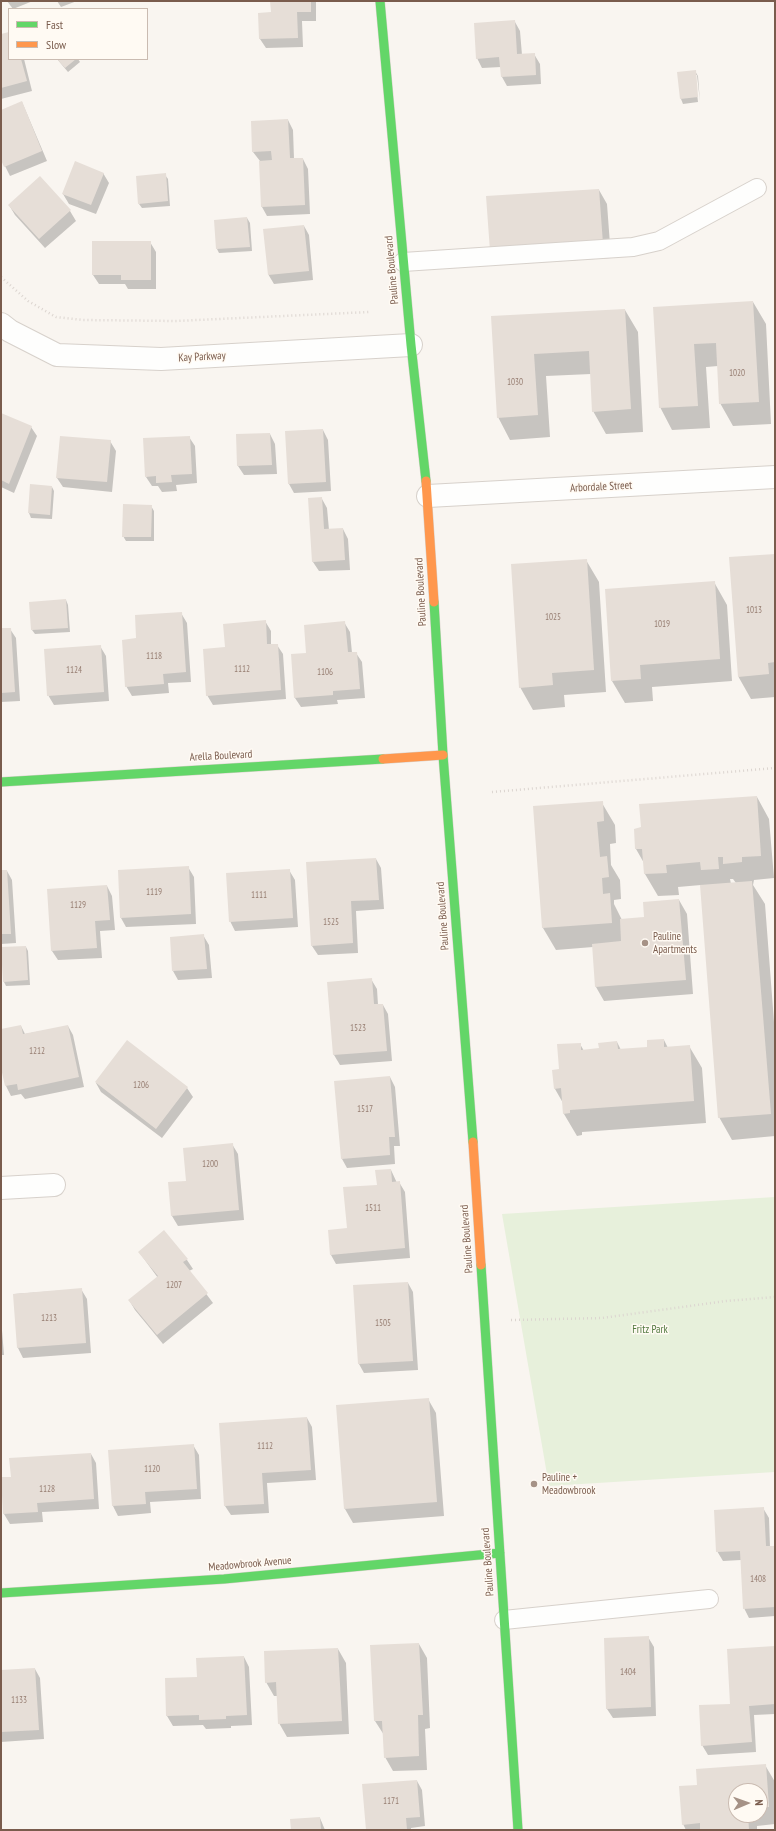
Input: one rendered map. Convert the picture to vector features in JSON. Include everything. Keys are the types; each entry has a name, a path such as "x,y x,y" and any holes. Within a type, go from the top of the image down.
{"street":[{"name":"Pauline Boulevard","path":"380,1 411,345 428,496 443,755 474,1161 518,1830"},
{"name":"Kay Parkway","path":"1,324 10,331 57,355 161,359 411,345"},
{"name":"Arbordale Street","path":"428,496 775,477"},
{"name":"Arella Boulevard","path":"1,782 443,755"},
{"path":"1,1188 54,1185"},
{"name":"Meadowbrook Avenue","path":"1,1593 224,1578 500,1553"}],"lane":[{"path":"403,262 633,247 659,241 757,188"},
{"path":"504,1620 709,1599"}],"path":[{"path":"1,277 28,301 56,317 83,320 176,321 369,312"},
{"path":"492,792 775,768"},
{"path":"531,1318 602,1318 726,1301 775,1297"}],"green space":[{"name":"Fritz Park","path":"775,1197 775,1472 549,1486 502,1214"}],"building":[{"path":"270,1 311,1 311,12 297,12 298,38 259,39 258,13 271,12"},
{"path":"515,20 517,54 535,53 536,75 501,77 499,57 476,59 474,23"},
{"path":"8,32 8,60 21,60 27,81 1,88 1,34"},
{"path":"58,60 75,60 65,68"},
{"path":"696,70 698,97 680,99 677,72"},
{"path":"22,101 42,151 4,167 1,160 1,110"},
{"path":"288,119 290,158 303,158 305,205 261,207 259,161 272,160 271,151 252,152 251,121"},
{"path":"75,161 104,173 91,205 62,194"},
{"path":"166,173 168,201 138,204 136,176"},
{"path":"40,176 71,210 39,239 8,205"},
{"path":"599,189 603,244 490,251 486,196"},
{"path":"247,217 250,247 216,249 214,220"},
{"path":"304,225 309,271 268,275 263,229"},
{"path":"92,241 151,241 151,280 121,280 121,275 92,275"},
{"path":"753,301 759,402 719,404 716,343 694,344 698,406 659,408 653,307"},
{"path":"625,309 631,409 592,412 589,351 534,354 538,415 497,418 491,316"},
{"path":"1,413 32,426 9,484 1,480"},
{"path":"323,429 326,482 288,484 285,431"},
{"path":"270,433 272,465 237,466 236,434"},
{"path":"60,436 111,440 107,482 56,478"},
{"path":"190,436 192,474 171,475 172,482 156,483 156,476 145,477 143,438"},
{"path":"30,484 52,486 50,515 28,513"},
{"path":"322,497 324,529 343,528 345,560 312,562 308,498"},
{"path":"123,504 152,505 151,537 122,537"},
{"path":"775,554 775,662 768,663 769,674 738,677 729,557"},
{"path":"587,559 594,670 552,673 553,685 519,688 511,564"},
{"path":"715,581 720,659 640,665 641,679 611,681 605,589"},
{"path":"66,599 68,628 31,630 29,602"},
{"path":"182,612 186,672 163,674 164,684 125,687 122,640 136,638 135,615"},
{"path":"266,620 267,644 278,644 281,690 206,696 203,649 225,647 223,624"},
{"path":"345,621 348,652 357,652 360,689 333,691 333,695 294,698 291,654 306,653 304,625"},
{"path":"1,628 11,628 15,692 1,693"},
{"path":"101,645 104,692 47,696 44,649"},
{"path":"757,796 761,856 742,857 742,862 723,864 723,857 718,857 719,869 701,870 700,862 666,865 667,873 644,874 642,849 635,849 634,829 641,827 639,804"},
{"path":"603,801 604,821 597,822 600,857 607,856 609,877 602,878 603,894 610,893 612,923 542,928 533,806"},
{"path":"376,858 379,900 351,901 353,943 311,946 306,862"},
{"path":"189,866 191,914 120,918 118,870"},
{"path":"290,869 293,918 229,922 226,873"},
{"path":"1,870 7,870 11,934 1,934"},
{"path":"752,881 771,1114 718,1118 700,885"},
{"path":"107,885 110,920 95,921 97,948 51,951 47,889"},
{"name":"Pauline Apartments","path":"679,899 686,980 595,987 592,944 621,941 620,919 644,917 643,902"},
{"path":"204,934 207,969 172,971 170,937"},
{"path":"26,946 28,980 3,982 1,947"},
{"path":"372,978 374,1004 383,1004 387,1051 333,1055 327,982"},
{"path":"21,1025 23,1034 68,1025 79,1077 18,1090 17,1084 5,1086 1,1068 1,1029"},
{"path":"664,1039 664,1047 690,1045 694,1101 570,1110 570,1113 563,1114 561,1088 554,1089 552,1070 559,1069 557,1044 581,1043 581,1050 599,1048 598,1043 617,1041 618,1049 647,1047 647,1040"},
{"path":"127,1040 188,1087 156,1129 95,1082"},
{"path":"390,1076 395,1137 389,1137 390,1155 341,1159 334,1081"},
{"path":"233,1143 239,1210 171,1216 168,1182 186,1181 183,1148"},
{"path":"391,1169 392,1182 400,1181 405,1248 330,1255 328,1230 347,1228 343,1187 377,1185 375,1170"},
{"path":"164,1230 188,1259 183,1262 208,1293 157,1335 128,1300 158,1276 138,1252"},
{"path":"408,1282 413,1361 358,1364 353,1285"},
{"path":"82,1288 86,1343 17,1348 13,1294"},
{"path":"429,1398 437,1502 344,1509 336,1405"},
{"path":"307,1417 311,1470 262,1473 264,1504 224,1506 219,1423"},
{"path":"194,1444 197,1489 145,1492 146,1504 112,1506 108,1450"},
{"path":"91,1453 94,1499 37,1503 38,1512 3,1514 1,1477 11,1477 9,1458"},
{"path":"764,1507 766,1546 775,1546 775,1607 743,1609 740,1551 716,1552 714,1510"},
{"path":"649,1636 651,1707 606,1709 604,1638"},
{"path":"419,1643 423,1715 418,1715 419,1756 384,1758 382,1721 374,1721 370,1645"},
{"path":"775,1646 775,1704 749,1706 752,1742 701,1746 699,1705 730,1704 727,1649"},
{"path":"338,1648 342,1721 278,1724 276,1682 265,1683 264,1651"},
{"path":"244,1656 247,1715 226,1716 226,1719 199,1720 199,1715 166,1716 165,1678 197,1677 196,1658"},
{"path":"35,1668 39,1730 1,1732 1,1670"},
{"path":"766,1764 767,1783 728,1783 728,1823 749,1823 749,1830 700,1830 700,1823 682,1825 679,1786 697,1785 696,1769"},
{"path":"417,1780 420,1817 406,1818 407,1830 366,1830 362,1784"},
{"path":"320,1817 321,1830 291,1830 290,1819"}],"traffic: fast":[{"path":"380,1 411,345 426,481"},
{"path":"434,602 443,755 473,1142"},
{"path":"1,782 383,759"},
{"path":"481,1265 518,1830"},
{"path":"1,1593 224,1579 500,1553"}],"traffic: slow":[{"path":"426,481 434,602"},
{"path":"383,759 443,755"},
{"path":"473,1142 481,1265"}],"place":[{"name":"Pauline Apartments","path":"645,943"},
{"name":"Pauline + Meadowbrook","path":"534,1484"}]}
